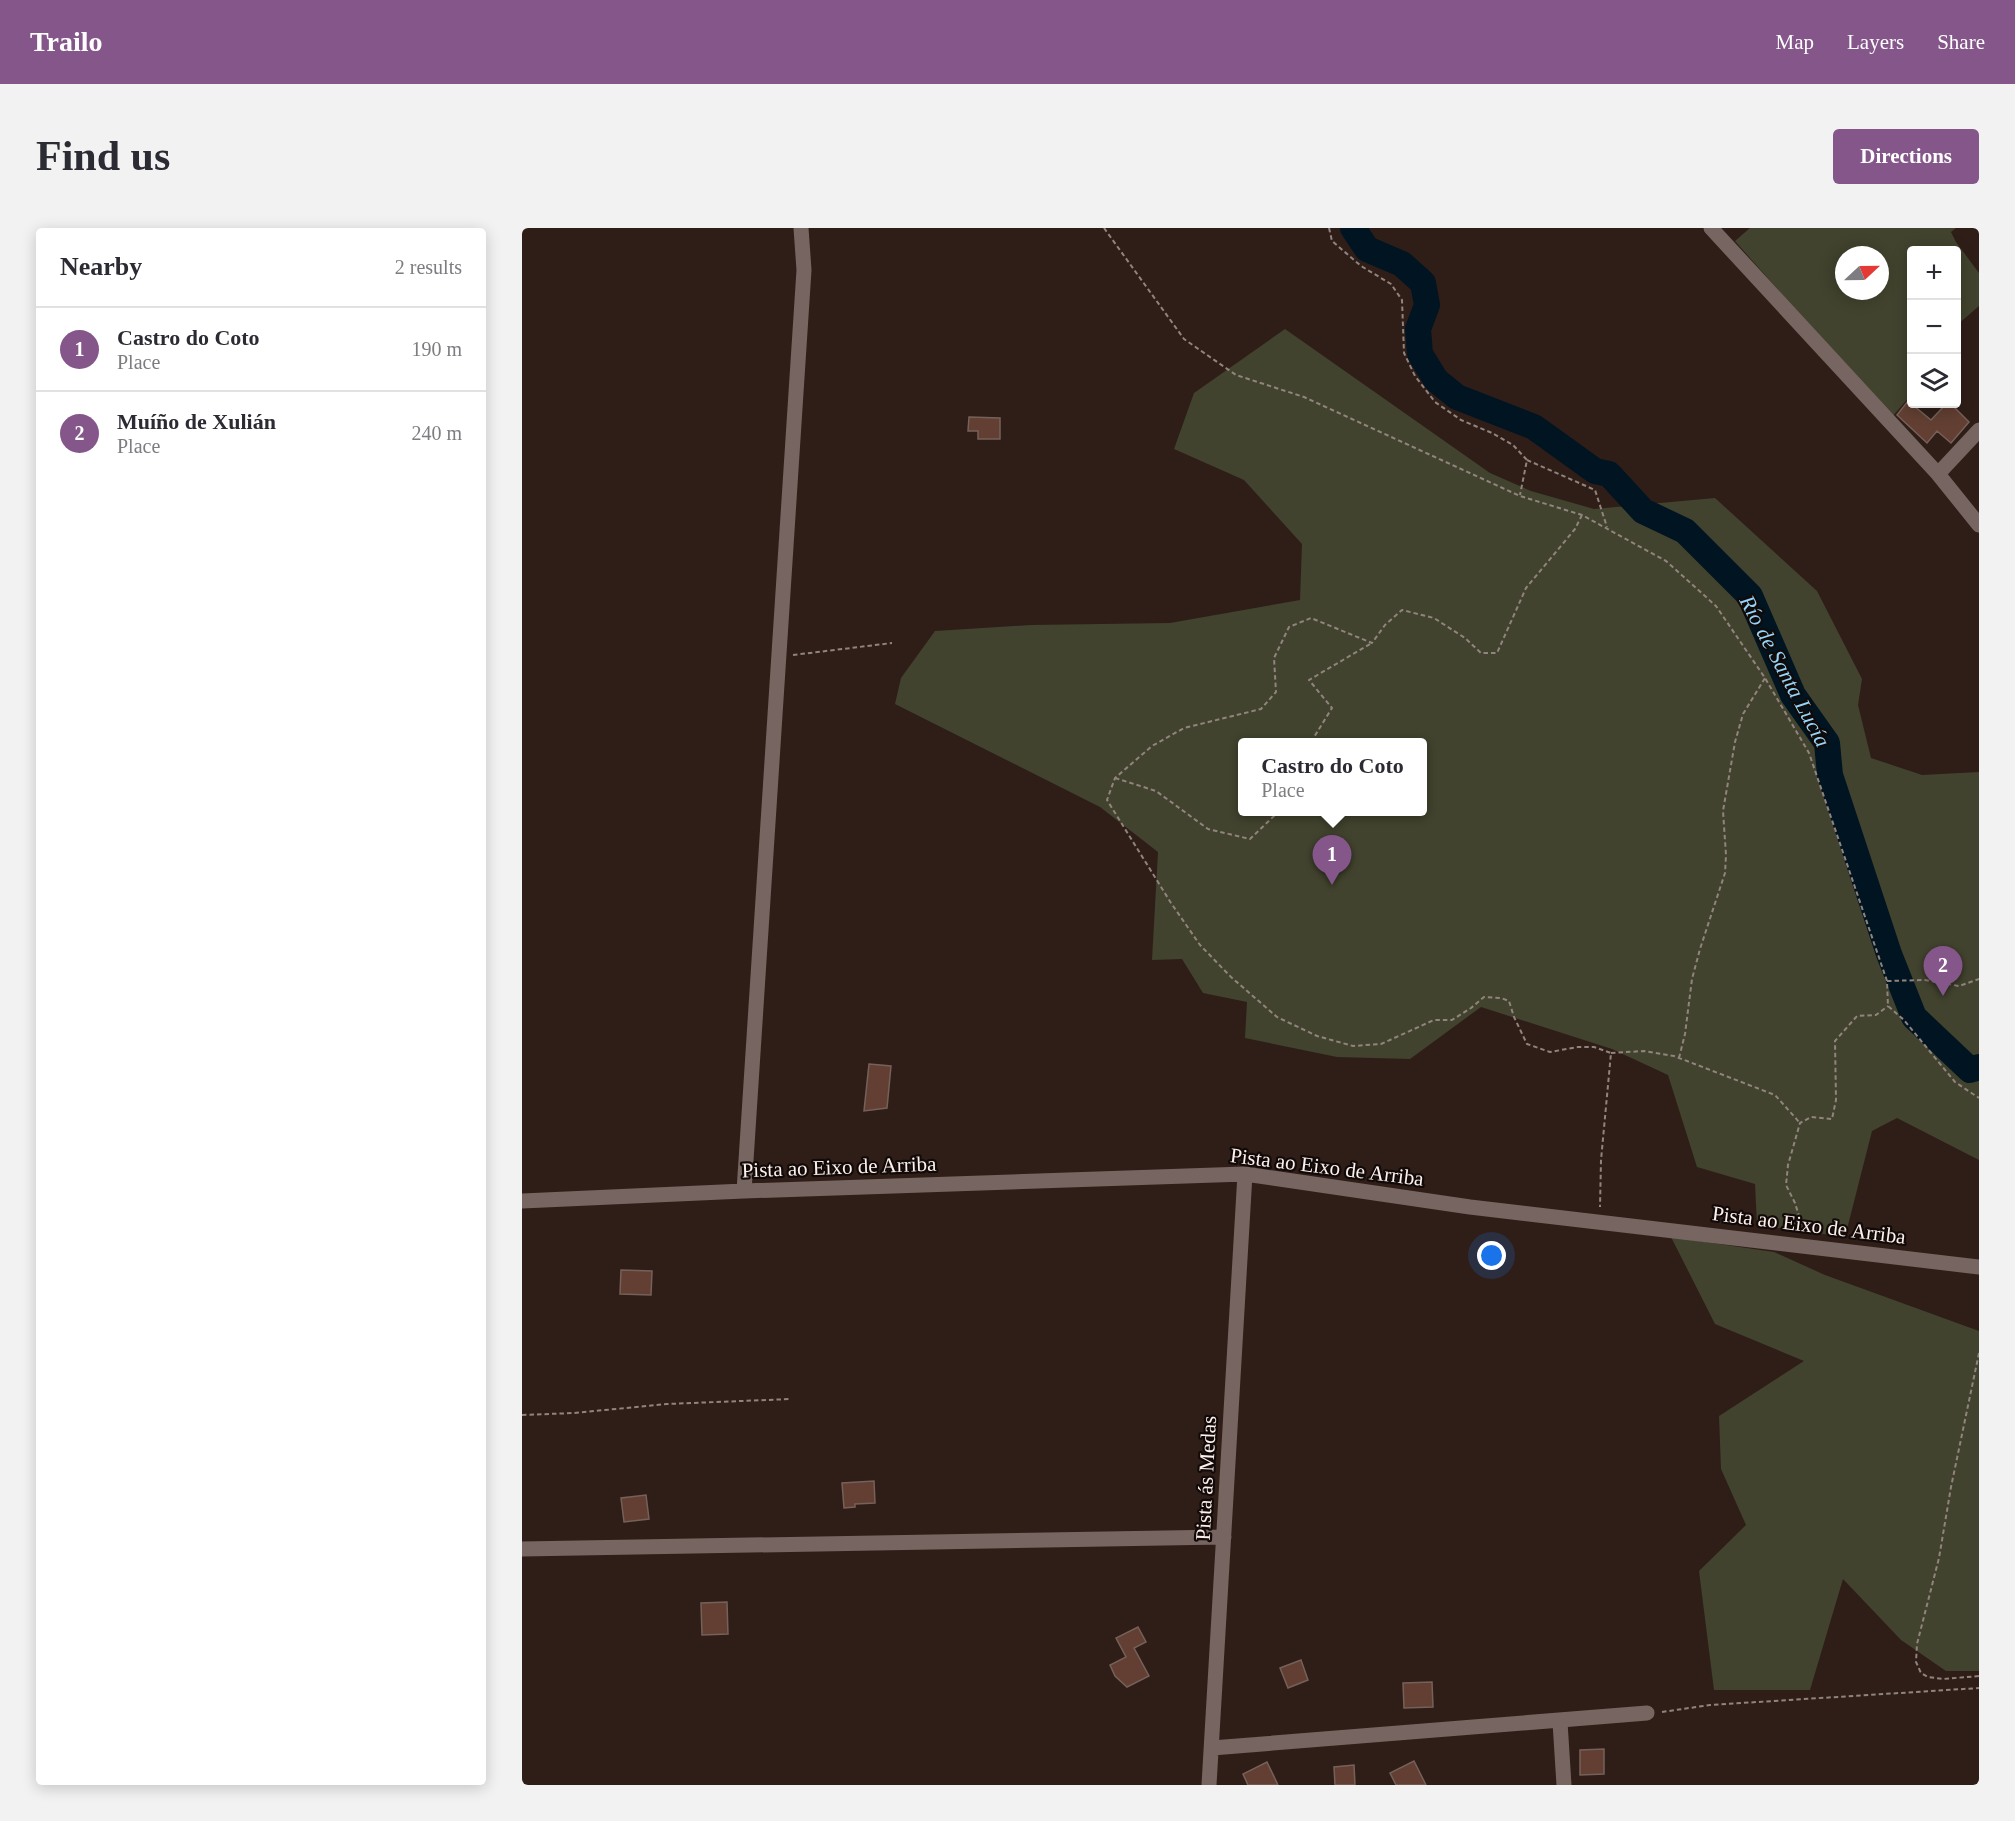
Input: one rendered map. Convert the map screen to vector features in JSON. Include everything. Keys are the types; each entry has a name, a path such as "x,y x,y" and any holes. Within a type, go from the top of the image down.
{"street":[{"path":"744,1191 804,270 801,228"},
{"path":"1712,228 1938,474 1979,525"},
{"path":"1938,474 1979,430"},
{"name":"Pista ao Eixo de Arriba","path":"522,1201 1245,1174 1470,1207 1979,1267"},
{"name":"Pista ás Medas","path":"1209,1785 1245,1174"},
{"path":"522,1549 1224,1537"},
{"path":"1212,1748 1560,1722 1647,1713"},
{"path":"1560,1722 1564,1785"}],"path":[{"path":"1104,228 1184,339 1236,375 1304,397 1520,496 1582,515 1666,561 1716,606 1765,678 1809,753 1887,981 1888,1006 1904,1020 1955,1082 1979,1098"},
{"path":"1329,228 1332,241 1361,266 1391,284 1402,300 1404,353 1415,376 1436,402 1461,420 1513,445 1527,460 1595,490 1607,529"},
{"path":"1520,496 1527,460"},
{"path":"1313,738 1332,708 1309,680 1372,643 1385,625 1402,610 1434,618 1465,638 1481,653 1497,653 1526,588 1575,529 1582,515"},
{"path":"1372,643 1311,618 1289,627 1274,658 1276,692 1261,710 1184,728 1152,746 1116,778 1107,800 1200,945 1231,977 1277,1017 1317,1035 1353,1046 1381,1044 1434,1020 1452,1020 1484,997 1501,998 1509,1001 1527,1044 1550,1053 1593,1047 1611,1053 1644,1051 1679,1058 1774,1095 1800,1123"},
{"path":"779,656 831,652 892,643"},
{"path":"1679,1058 1685,1034 1692,979 1725,873 1723,811 1735,742 1743,714 1765,678"},
{"path":"1116,778 1156,791 1208,829 1250,839 1274,816"},
{"path":"1887,981 1925,980 1959,986 1979,979"},
{"path":"1809,1246 1795,1203 1786,1185 1788,1165 1800,1123 1811,1118 1832,1119 1836,1100 1835,1041 1857,1016 1876,1015 1888,1006"},
{"path":"1600,1222 1601,1160 1611,1053"},
{"path":"1979,1353 1939,1558 1917,1644 1916,1662 1921,1673 1928,1677 1943,1679 1979,1676"},
{"path":"522,1415 574,1413 667,1404 791,1399"},
{"path":"1647,1713 1710,1705 1979,1688"}],"green space":[{"path":"1750,228 1956,228 1951,232 1959,246 1907,246 1907,400 1891,418 1735,241"},
{"path":"1961,249 1979,273 1979,306 1961,322"},
{"path":"1285,329 1490,473 1531,491 1594,509 1715,498 1817,591 1862,679 1858,705 1871,758 1922,775 1979,772 1979,1160 1897,1118 1872,1131 1845,1237 1757,1225 1755,1184 1697,1167 1668,1075 1612,1049 1481,1007 1410,1059 1337,1057 1245,1038 1247,1002 1203,993 1182,959 1152,960 1158,852 1100,807 895,704 901,678 935,631 1031,625 1170,623 1300,600 1302,544 1244,480 1174,449 1194,393"},
{"path":"1671,1237 1774,1252 1825,1275 1979,1331 1979,1671 1946,1671 1901,1640 1843,1579 1810,1690 1714,1690 1699,1571 1746,1525 1721,1469 1719,1416 1804,1361 1715,1324"}],"building":[{"path":"1907,402 1907,408 1916,408 1931,420 1942,408 1955,408 1969,422 1951,443 1937,431 1927,443 1897,415"},
{"path":"969,417 1000,418 1000,439 978,439 978,431 968,431"},
{"path":"869,1064 891,1066 887,1108 864,1111"},
{"path":"621,1270 652,1271 651,1295 620,1294"},
{"path":"874,1481 875,1503 855,1504 855,1507 844,1508 842,1483"},
{"path":"646,1495 649,1519 624,1522 621,1498"},
{"path":"727,1602 728,1634 702,1635 701,1603"},
{"path":"1138,1627 1146,1642 1134,1648 1149,1676 1127,1687 1115,1676 1110,1665 1126,1657 1116,1638"},
{"path":"1301,1660 1308,1680 1288,1688 1280,1668"},
{"path":"1432,1682 1433,1707 1404,1708 1403,1683"},
{"path":"1604,1749 1604,1774 1580,1775 1580,1750"},
{"path":"1414,1761 1426,1785 1396,1785 1390,1773"},
{"path":"1267,1762 1278,1785 1248,1785 1243,1774"},
{"path":"1354,1765 1355,1785 1335,1785 1334,1767"}],"waterway":[{"name":"Río de Santa Lucía","path":"1353,228 1367,249 1402,264 1423,283 1427,305 1418,329 1420,354 1436,380 1457,397 1534,427 1595,471 1609,474 1643,511 1685,531 1750,596 1793,695 1827,743 1830,775 1889,954 1914,1017 1970,1070 1979,1067"}],"place":[{"name":"Castro do Coto","path":"1332,885"},
{"name":"Muíño de Xulián","path":"1943,996"}]}
